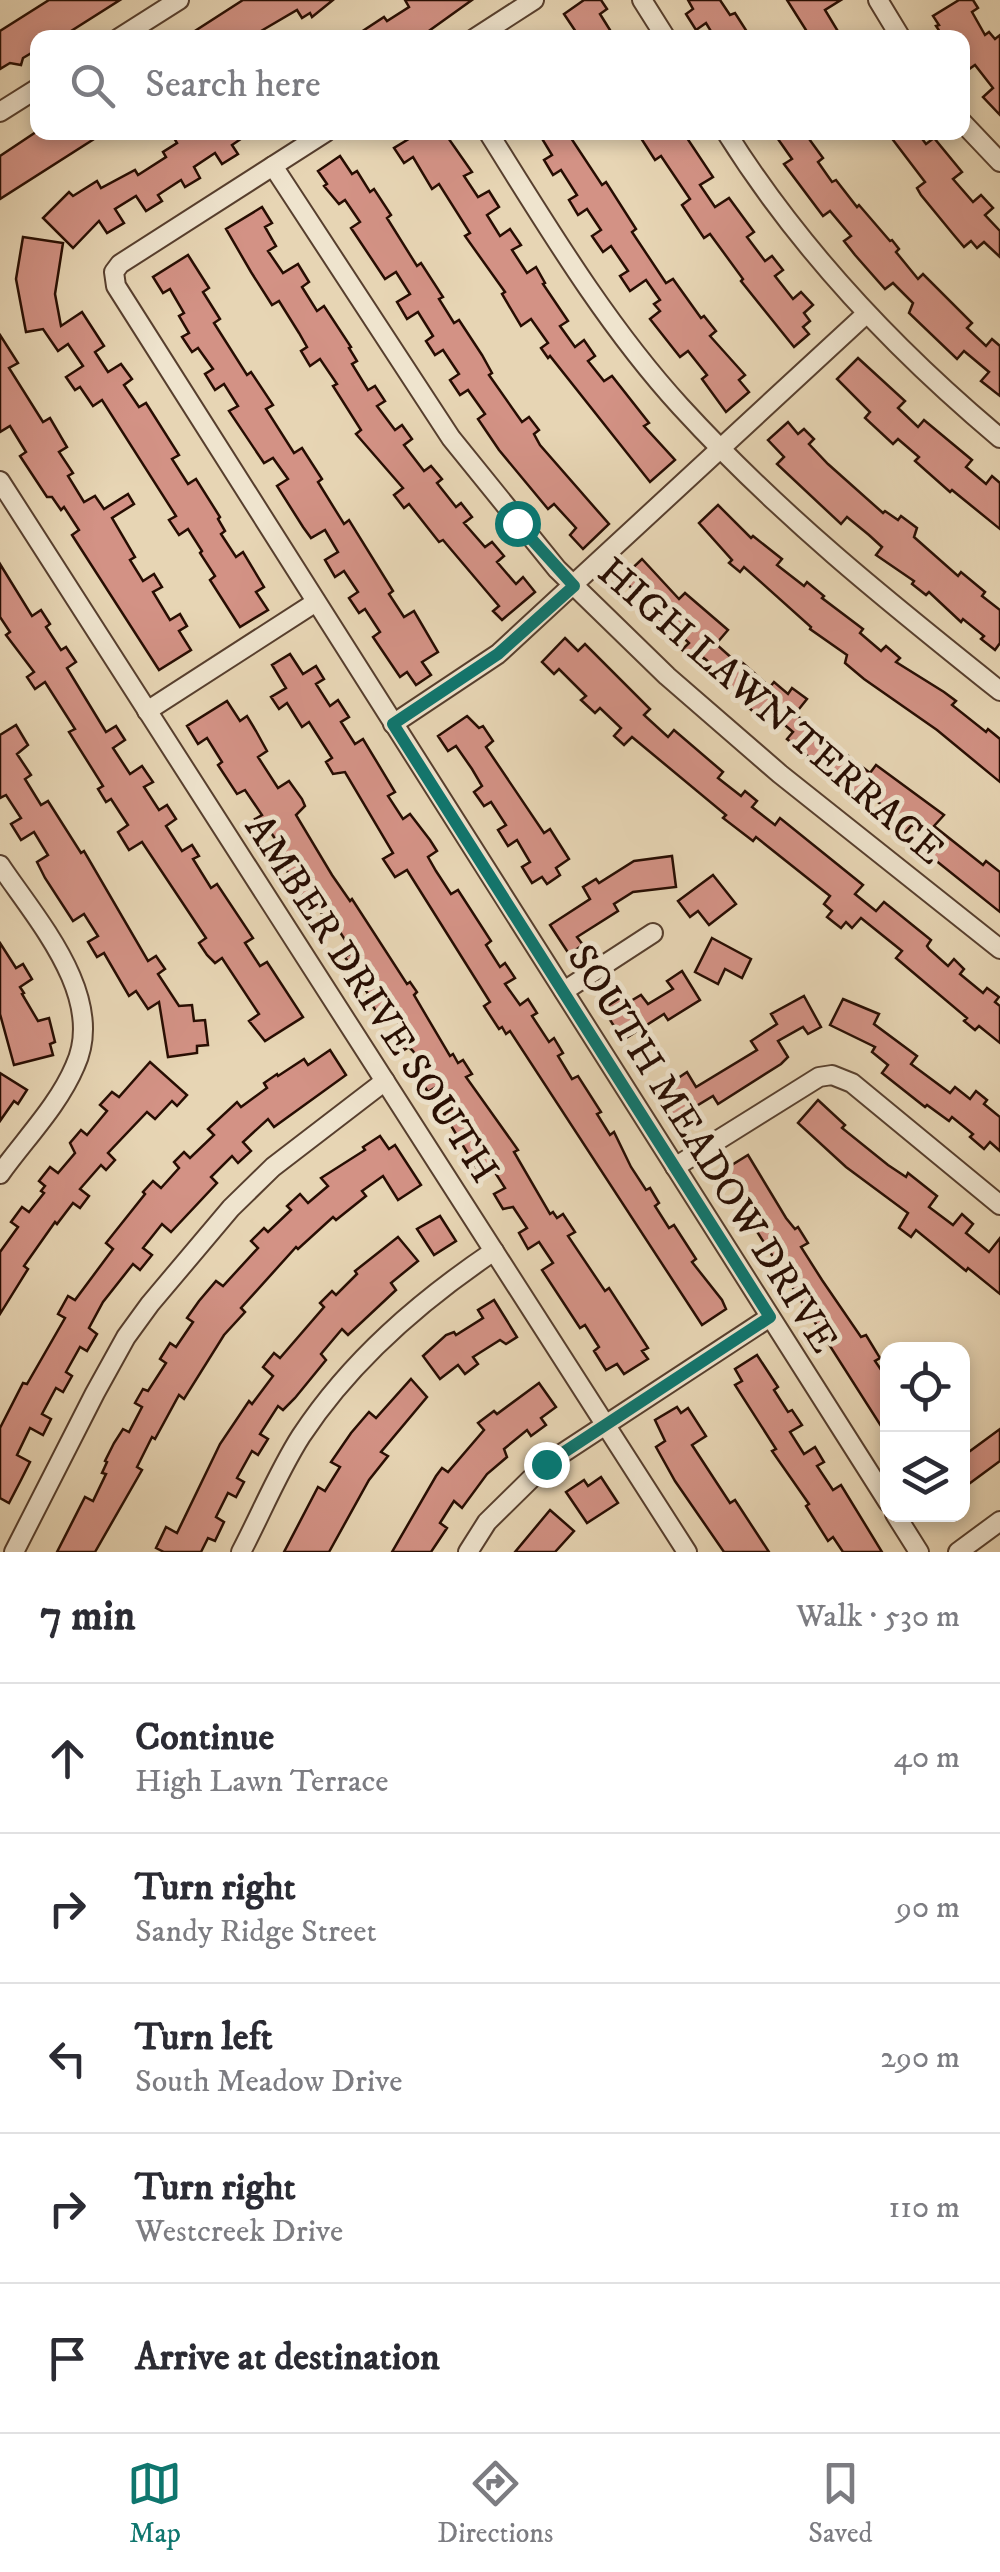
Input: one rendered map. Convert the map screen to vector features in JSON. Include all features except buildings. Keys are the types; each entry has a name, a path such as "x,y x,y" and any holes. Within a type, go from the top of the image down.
{"street":[{"path":"132,30 179,0"},
{"path":"488,30 534,0"},
{"path":"642,0 661,30"},
{"path":"886,3 898,30"},
{"path":"0,112 30,93"},
{"path":"970,130 1000,162"},
{"path":"273,166 314,140"},
{"path":"493,140 597,301 678,405 848,570 1000,691"},
{"path":"731,140 780,214 866,314 950,396 1000,438"},
{"name":"SOUTH MEADOW DRIVE","path":"273,166 145,246 114,272 116,286 880,1489"},
{"name":"HIGH LAWN TERRACE","path":"273,166 451,438 517,523 574,586 668,676 780,774 1000,949"},
{"path":"393,724 498,654 866,314"},
{"name":"AMBER DRIVE SOUTH","path":"0,481 687,1552"},
{"path":"146,711 316,602"},
{"path":"0,865 72,980 84,1022 82,1049 75,1067 55,1102 0,1174"},
{"path":"564,991 653,933"},
{"path":"675,1167 790,1092 819,1077 832,1076 852,1083 1000,1205"},
{"path":"14,1552 94,1393 150,1304 231,1208 273,1167 385,1081"},
{"path":"241,1552 299,1439 331,1394 420,1303 494,1250"},
{"path":"468,1552 486,1522 546,1464 770,1317"},
{"path":"901,1522 919,1552"},
{"path":"958,1552 1000,1522"}],"route":[{"path":"517,523 574,586 498,654 393,724 770,1317 546,1464"}]}
